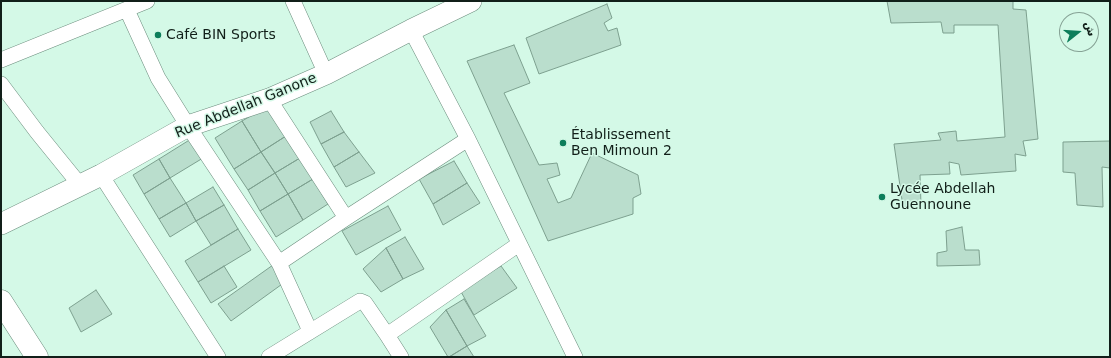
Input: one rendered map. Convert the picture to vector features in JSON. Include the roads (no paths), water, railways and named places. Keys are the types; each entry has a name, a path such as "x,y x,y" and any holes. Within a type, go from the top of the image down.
{"main road":[{"path":"1,301 36,357"}],"street":[{"path":"1,60 147,1"},
{"path":"293,1 326,74"},
{"name":"Rue Abdellah Ganone","path":"1,224 101,175 188,126 269,99 326,74 471,1"},
{"path":"127,10 158,78 279,264 310,331"},
{"path":"412,30 468,139 575,357"},
{"path":"1,84 37,132 80,185"},
{"path":"269,99 346,218"},
{"path":"279,264 346,218 468,139"},
{"path":"101,175 218,357"},
{"path":"387,335 519,244"},
{"path":"269,357 360,301 365,303 401,357"}],"place":[{"name":"Café BIN Sports","path":"158,35"},
{"name":"Établissement Ben Mimoun 2","path":"563,143"},
{"name":"Lycée Abdellah Guennoune","path":"882,197"}]}
